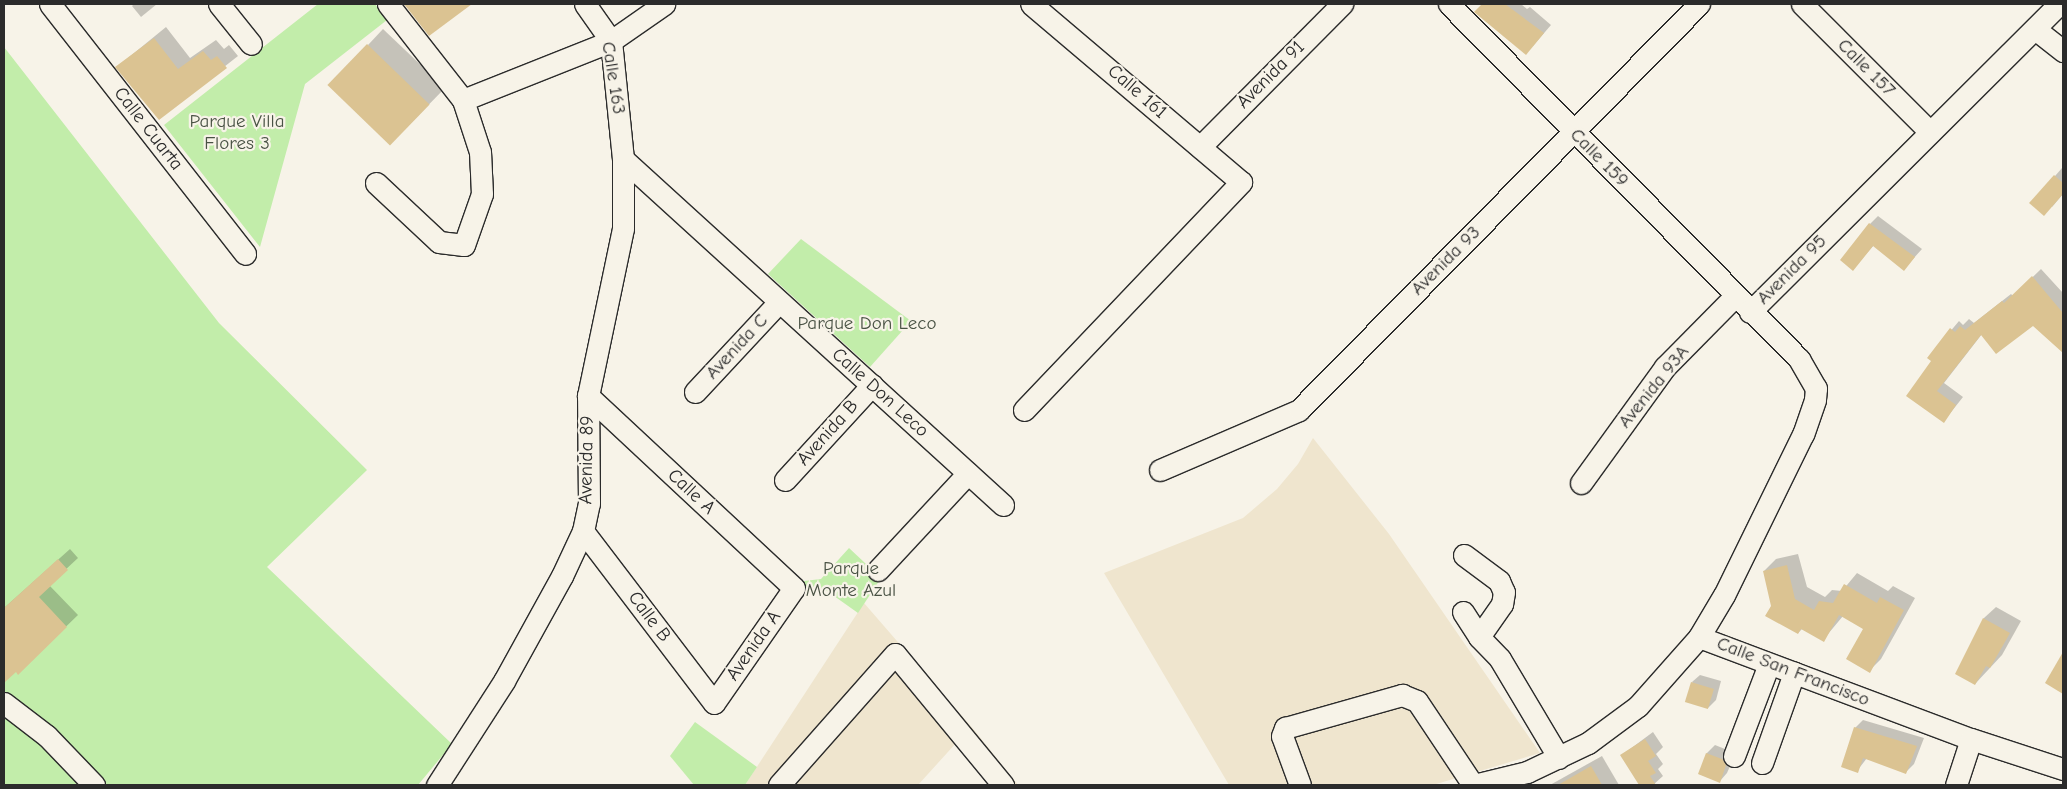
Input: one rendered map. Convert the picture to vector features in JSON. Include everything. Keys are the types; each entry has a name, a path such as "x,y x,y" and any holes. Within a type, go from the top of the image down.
{"street":[{"name":"Calle Cuarta","path":"50,4 245,254"},
{"path":"219,4 250,44"},
{"path":"376,183 439,242 464,245 482,194 480,152 463,100 388,4"},
{"name":"Calle 163","path":"585,4 611,40 623,159"},
{"path":"463,100 611,40 664,4"},
{"name":"Avenida 91","path":"1200,146 1342,4"},
{"name":"Calle 159","path":"1448,4 1750,312"},
{"name":"Avenida 93","path":"1160,470 1299,410 1699,4"},
{"name":"Calle 157","path":"1802,4 1930,132"},
{"name":"Avenida 95","path":"1699,637 1724,595 1790,461 1815,400 1816,388 1799,359 1750,312 2059,4"},
{"name":"Calle 161","path":"1024,410 1241,182 1044,7"},
{"path":"2035,29 2063,51"},
{"name":"Calle Don Leco","path":"623,159 1003,505"},
{"name":"Avenida 89","path":"437,785 504,681 562,576 583,530 589,503 588,396 622,228 623,159"},
{"name":"Avenida 93A","path":"1581,483 1665,367 1735,296"},
{"name":"Avenida C","path":"695,392 779,302"},
{"name":"Avenida B","path":"785,480 872,385"},
{"name":"Calle A","path":"588,396 794,588"},
{"path":"878,570 968,473"},
{"name":"Calle B","path":"583,530 714,703"},
{"path":"1464,555 1498,582 1504,592 1502,604 1479,637"},
{"name":"Avenida A","path":"714,703 794,588"},
{"path":"1463,612 1479,637 1500,659 1559,758"},
{"name":"Calle San Francisco","path":"1474,785 1527,772 1588,743 1638,706 1699,637 1971,739 2063,768"},
{"path":"779,785 895,654 1003,785"},
{"path":"1734,756 1769,664"},
{"path":"1762,763 1794,673"},
{"path":"1300,785 1282,736 1285,728 1402,694 1417,700 1474,785"},
{"path":"4,703 47,736 94,785"},
{"path":"1956,785 1971,739"}],"shaded area":[{"path":"1313,438 1389,534 1540,753 1433,785 1229,785 1104,573 1243,518 1277,489 1298,464"},
{"path":"864,603 975,731 1018,785 991,785 957,742 918,785 745,785"}],"green space":[{"name":"Parque Villa Flores 3","path":"318,4 375,4 387,20 305,84 260,247 164,125"},
{"path":"4,47 219,323 367,470 267,567 452,744 418,785 4,785"},
{"name":"Parque Don Leco","path":"801,239 911,321 870,367 768,274"},
{"name":"Parque Monte Azul","path":"849,548 881,578 858,613 827,591 803,591 804,581 821,579"},
{"path":"695,722 757,767 745,785 694,785 670,756"}],"building":[{"path":"404,4 472,4 429,36"},
{"path":"1482,4 1505,4 1544,33 1526,55 1474,12"},
{"path":"154,38 178,69 203,51 211,60 217,56 227,68 159,120 115,67"},
{"path":"367,44 430,104 390,145 327,85"},
{"path":"2054,175 2063,183 2063,194 2044,216 2029,203"},
{"path":"1869,223 1915,257 1904,271 1873,246 1853,271 1840,260"},
{"path":"2032,276 2063,313 2063,353 2033,326 1996,354 1981,335 1937,391 1956,405 1944,423 1906,396 1931,361 1927,358 1950,328 1955,332 1960,326 1965,330 2002,301 2004,303"},
{"path":"58,559 68,570 39,597 67,627 18,675 16,672 4,683 4,608"},
{"path":"1787,565 1795,599 1814,610 1819,601 1833,603 1844,584 1877,603 1880,597 1904,610 1870,673 1846,659 1863,629 1839,615 1824,642 1801,629 1798,634 1765,616 1771,606 1763,571"},
{"path":"1983,618 2010,633 1990,668 1986,666 1975,685 1955,674"},
{"path":"2063,652 2063,694 2045,683"},
{"path":"1691,682 1714,689 1708,709 1685,702"},
{"path":"1854,727 1917,746 1906,774 1863,758 1858,773 1841,767"},
{"path":"1645,739 1656,756 1648,761 1656,773 1650,776 1656,785 1639,785 1620,755"},
{"path":"1706,753 1722,759 1726,765 1720,783 1698,774"},
{"path":"1591,766 1602,785 1558,785"}]}
